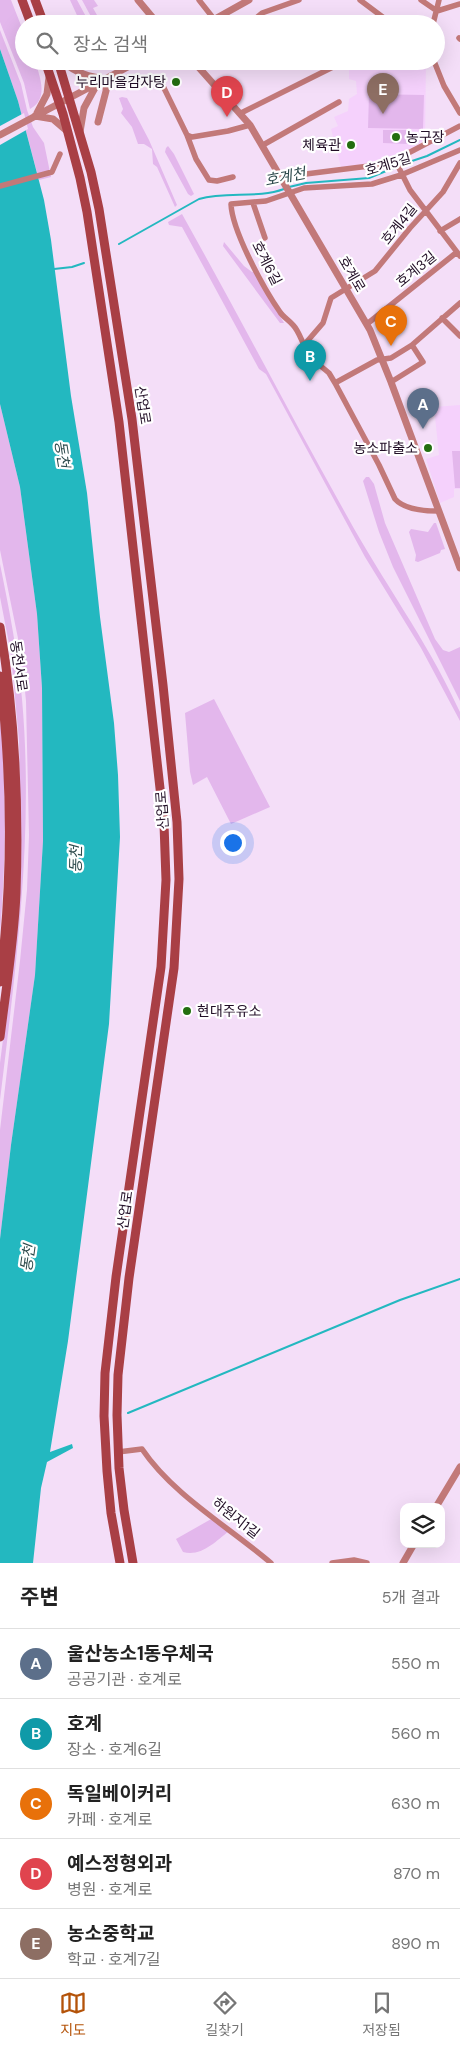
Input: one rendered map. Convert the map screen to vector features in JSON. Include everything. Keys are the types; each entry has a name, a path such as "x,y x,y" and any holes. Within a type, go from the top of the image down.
{"main road":[{"path":"22,0 28,15"},
{"path":"35,0 41,15"},
{"name":"산업로","path":"61,70 99,209 132,419 172,766 179,879 174,968 121,1336 117,1415 118,1452 124,1510 133,1563"},
{"name":"산업로","path":"49,72 60,103 87,212 119,422 164,824 166,880 160,968 116,1277 105,1373 104,1416 107,1471 111,1514 120,1563"},
{"name":"동천서로","path":"0,627 11,710 16,776 17,833 16,894 0,1037"},
{"name":"동천서로","path":"0,676 9,775 10,833 8,893 0,982"}],"street":[{"path":"138,0 150,15"},
{"path":"199,0 211,15"},
{"path":"221,15 249,0"},
{"path":"260,15 295,0"},
{"path":"360,0 380,15"},
{"path":"422,0 437,12"},
{"path":"436,15 439,0"},
{"path":"437,12 460,4"},
{"path":"73,70 84,75 107,79"},
{"path":"0,135 123,70"},
{"path":"202,70 250,125 283,179 363,168 395,161 460,126"},
{"path":"241,113 327,70"},
{"path":"438,70 444,86 460,113"},
{"path":"35,116 47,94 49,72"},
{"path":"95,124 106,91 107,79"},
{"path":"80,134 84,108 98,84"},
{"path":"162,84 187,134 196,159 209,180 217,181 232,177"},
{"path":"263,145 339,102"},
{"path":"35,116 52,119 67,131"},
{"path":"187,134 192,137 250,125"},
{"name":"호계5길","path":"290,192 304,188 372,184 401,175 460,150"},
{"path":"0,186 52,172 60,154"},
{"name":"호계3길","path":"367,324 458,254 425,211 401,175 395,161"},
{"name":"호계4길","path":"346,289 375,271 443,192 460,164"},
{"name":"호계로","path":"283,179 367,324 392,382 460,568"},
{"name":"호계6길","path":"290,192 252,203 230,204 237,232 269,295 281,314 293,325 304,345 304,352 329,373 335,383 395,498 398,502 408,506 438,511"},
{"name":"호계6길","path":"252,203 265,238"},
{"name":"호계3길","path":"440,231 460,219"},
{"path":"304,345 323,323 331,298 346,289"},
{"path":"335,383 382,359 391,358 412,345 460,303"},
{"path":"442,318 460,336"},
{"path":"392,382 423,362 412,345"},
{"name":"하원지1길","path":"118,1452 142,1449 149,1460 185,1495 272,1563"},
{"path":"438,1503 460,1467"},
{"path":"403,1563 412,1548"},
{"path":"332,1563 354,1560 367,1563"}],"shaded area":[{"path":"0,0 11,0 17,15 15,15 15,60 0,22"},
{"path":"70,0 77,0 85,15 77,15"},
{"path":"82,0 94,0 98,6 93,8 97,15 90,15"},
{"path":"0,30 21,84 33,127 44,143 51,177 39,180 18,101 0,49"},
{"path":"19,70 38,70 42,87 40,100 30,109"},
{"path":"349,70 426,70 425,140 404,152 384,159 366,164 341,167 331,129 338,126 334,117 348,111 349,99 357,94 356,81 349,79"},
{"path":"369,94 424,95 423,129 368,128"},
{"path":"119,98 127,98 149,140 177,205 175,207 157,167 153,164 152,149 144,144 138,144 132,127 121,113 123,109"},
{"name":"농구장","path":"383,130 409,130 408,144 383,143"},
{"path":"168,146 194,194 191,196 188,194 165,152"},
{"path":"182,214 347,516 432,657 460,712 460,721 421,648 365,557 266,374 259,369 182,227 169,225 168,222"},
{"path":"224,242 244,266 254,272 284,323 280,323 223,246"},
{"path":"0,404 20,487 37,614 42,688 43,841 35,975 0,1239 0,1130 27,890 29,835 26,701 21,653 0,550"},
{"path":"460,405 460,489 454,489 454,497 440,503 426,459 439,455 434,407"},
{"path":"452,451 460,451 460,488 455,488"},
{"path":"366,477 369,477 374,484 385,523 435,639 443,650 449,652 460,647 460,701 393,567 379,532 363,481"},
{"path":"436,523 445,549 418,562 415,561 416,555 409,532 411,529 428,532"},
{"path":"0,564 13,631 22,699 26,799 22,900 0,1100 0,1063 7,1008 21,835 19,741 11,654 0,597"},
{"path":"214,699 270,807 231,824 207,777 193,785 190,772 185,713"},
{"path":"0,717 5,825 0,933"},
{"path":"213,1518 229,1531 202,1550 190,1553 183,1552 176,1539"}],"water":[{"name":"동천","path":"0,49 18,101 44,200 51,240 71,396 87,493 100,617 114,723 120,837 109,1024 68,1341 50,1452 72,1444 73,1448 47,1462 41,1488 33,1563 0,1563 0,1239 35,975 43,841 42,688 37,614 20,487 0,404"}],"pier":[{"path":"24,113 28,129 0,145 0,126"}],"waterway":[{"name":"호계천","path":"400,165 427,156 460,140"},
{"name":"호계천","path":"289,187 306,183 369,178 396,167"},
{"name":"호계천","path":"119,244 199,199 220,195 263,194 284,189"},
{"path":"54,269 72,267 84,263"},
{"path":"128,1413 400,1300 460,1279"}],"place":[{"name":"누리마을감자탕","path":"176,82"},
{"name":"농소중학교","path":"383,114"},
{"name":"예스정형외과","path":"227,117"},
{"name":"농구장","path":"396,137"},
{"name":"체육관","path":"351,145"},
{"name":"독일베이커리","path":"391,346"},
{"name":"호계","path":"310,381"},
{"name":"울산농소1동우체국","path":"423,429"},
{"name":"농소파출소","path":"428,448"},
{"name":"현대주유소","path":"187,1011"}]}
